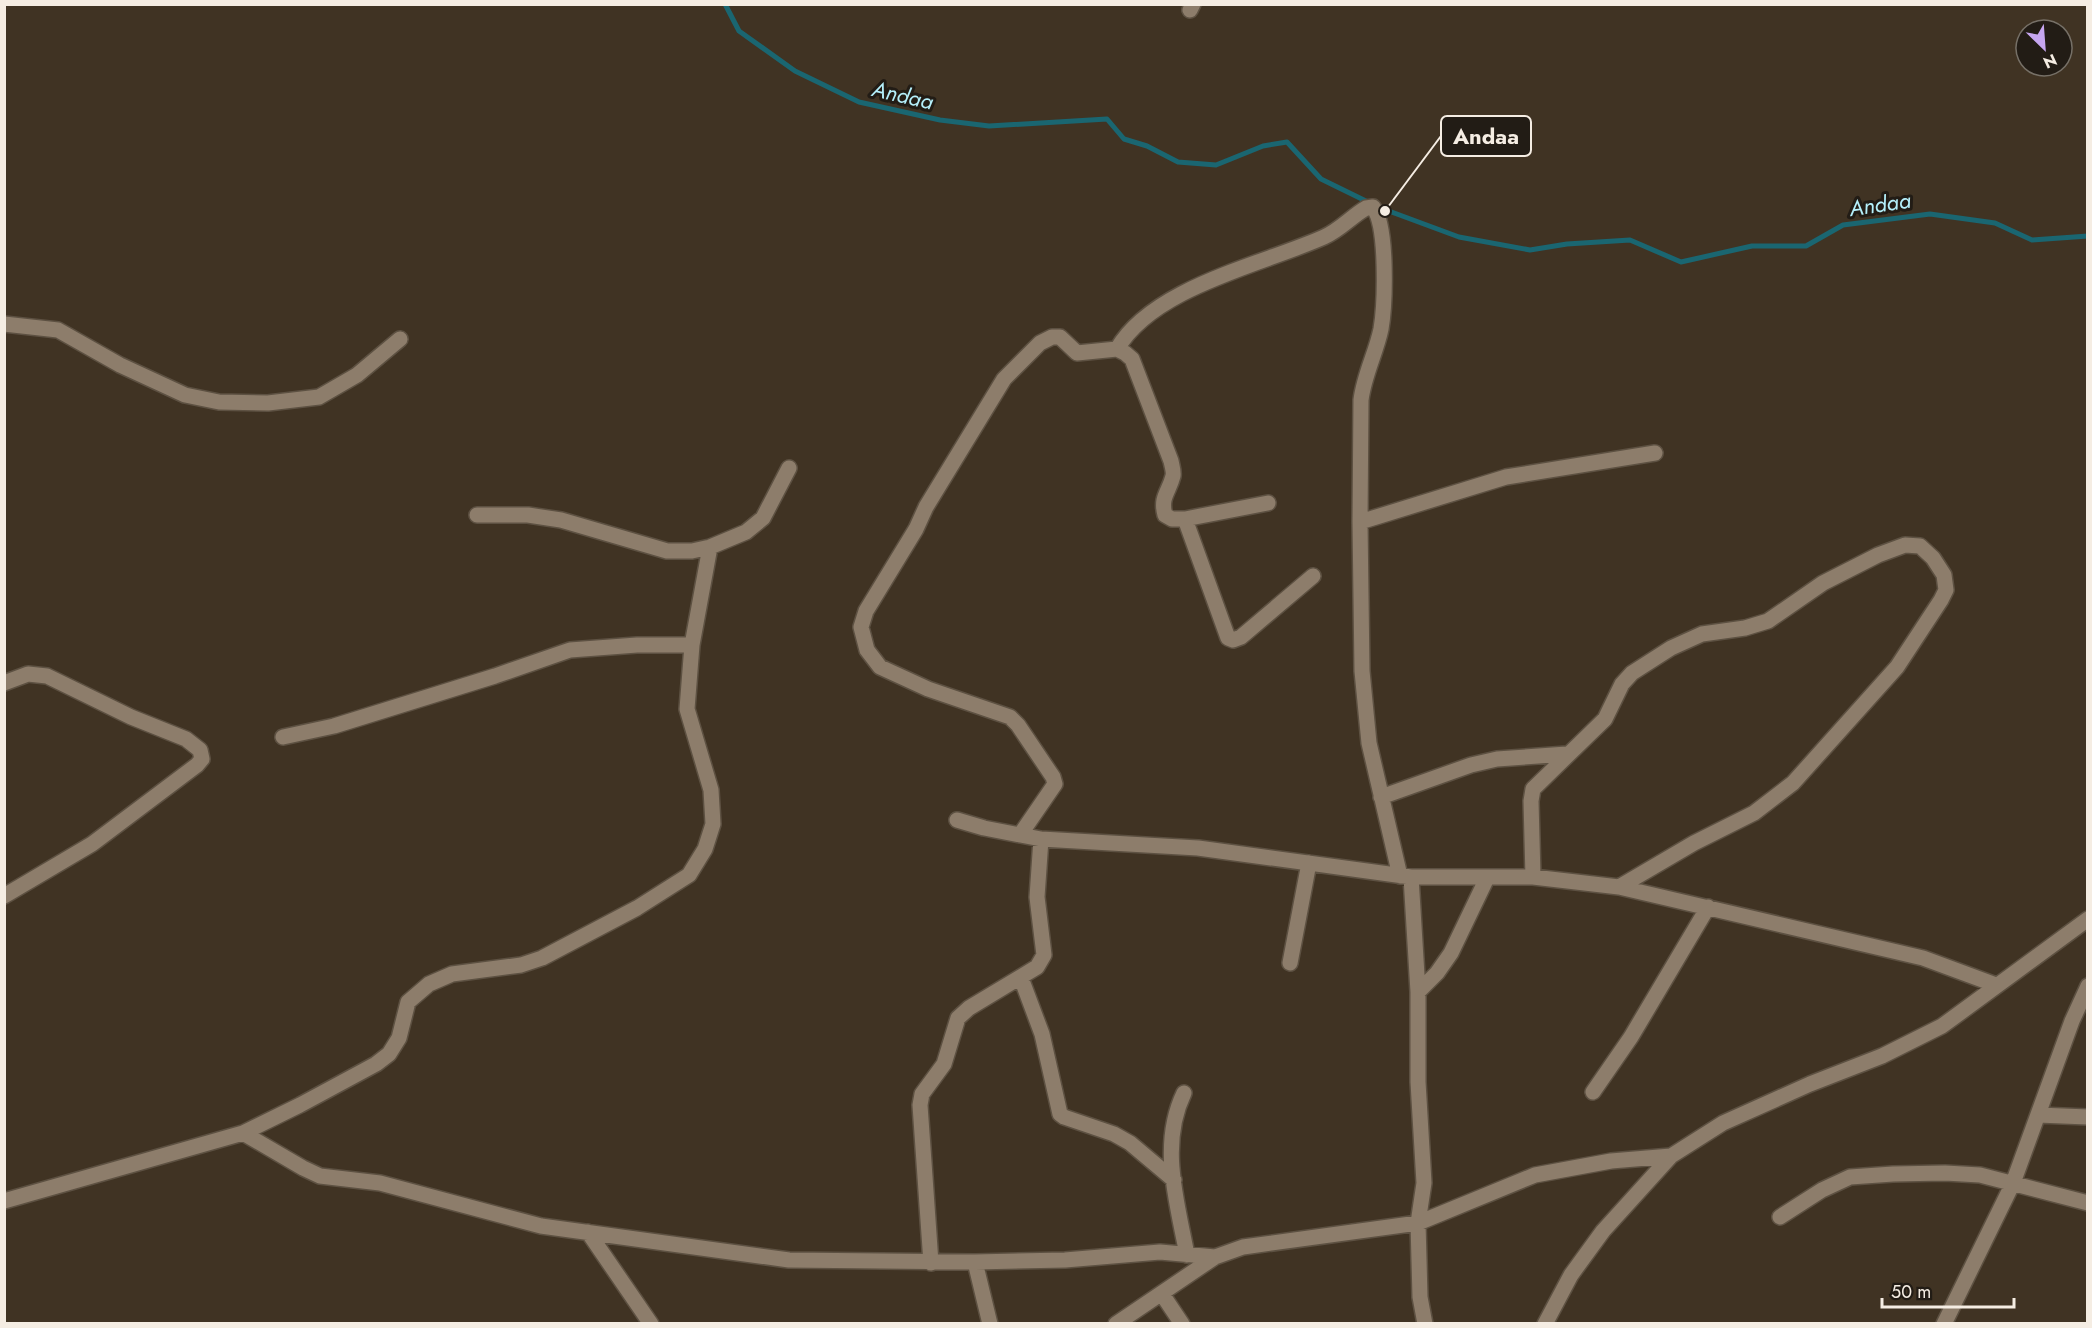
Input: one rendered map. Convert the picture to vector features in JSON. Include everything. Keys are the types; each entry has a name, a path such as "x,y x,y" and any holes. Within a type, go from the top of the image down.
{"street":[{"path":"1117,349 1134,326 1195,286 1327,236 1361,211 1373,207 1379,217 1384,278 1383,304 1380,331 1363,384 1361,400 1362,671 1369,743 1381,797 1405,876 1418,992 1419,1082 1424,1183 1418,1223 1420,1297 1425,1323"},
{"path":"4,324 58,330 120,365 185,395 219,402 268,403 318,397 357,375 400,339"},
{"path":"1020,835 1055,784 1053,777 1018,725 1010,717 928,689 880,667 867,650 861,627 866,611 1004,379 1040,343 1052,337 1060,337 1077,353 1117,349 1132,359 1171,461 1173,475 1165,493 1163,507 1166,515 1172,519 1185,519 1268,504"},
{"path":"1360,522 1506,477 1655,453"},
{"path":"477,515 528,515 561,520 667,551 692,551 710,547 746,532 763,518 789,468"},
{"path":"1185,519 1228,638 1233,640 1241,637 1313,576"},
{"path":"1533,877 1531,801 1533,789 1605,718 1622,684 1632,673 1671,648 1702,634 1745,628 1768,621 1823,583 1878,555 1905,545 1920,546 1933,558 1944,575 1946,590 1897,668 1793,783 1754,813 1694,843 1619,887"},
{"path":"4,1201 243,1132 300,1105 376,1064 389,1054 399,1038 408,1002 429,984 452,974 521,965 542,958 637,908 689,875 705,849 713,824 711,790 687,709 692,645 710,547"},
{"path":"283,737 334,726 570,651 637,645 692,645"},
{"path":"4,682 28,674 47,676 131,717 186,739 200,750 202,759 92,844 4,896"},
{"path":"1381,797 1470,765 1497,759 1567,754"},
{"path":"957,820 1041,839 1198,848 1405,876 1533,877 1619,887 1923,958 1996,985"},
{"path":"931,1263 920,1105 922,1094 944,1064 958,1018 969,1008 1037,967 1044,955 1037,897 1041,839"},
{"path":"1290,963 1309,863"},
{"path":"1418,992 1437,973 1451,953 1486,878"},
{"path":"1593,1092 1631,1037 1708,908"},
{"path":"1545,1323 1571,1275 1603,1231 1671,1156 1723,1123 1810,1084 1882,1056 1942,1026 2088,919"},
{"path":"1021,978 1042,1034 1060,1114 1114,1134 1130,1143 1174,1180"},
{"path":"1944,1323 2013,1183 2072,1021 2088,986"},
{"path":"2072,1021 2088,1024"},
{"path":"1184,1093 1172,1126 1170,1153 1186,1255"},
{"path":"2038,1115 2088,1117"},
{"path":"243,1132 320,1176 380,1183 541,1226 789,1260 931,1263 1065,1260 1160,1252 1215,1257"},
{"path":"1116,1323 1215,1257 1243,1247 1418,1223 1535,1175 1611,1161 1671,1156"},
{"path":"1780,1217 1850,1177 1945,1173 1980,1175 2088,1203"},
{"path":"588,1232 651,1323"},
{"path":"975,1262 990,1323"},
{"path":"1162,1294 1182,1323"}],"waterway":[{"name":"Andaa","path":"725,4 739,31 795,71 859,102 940,120 989,126 1107,119 1124,139 1147,146 1178,162 1216,165 1263,146 1287,142 1321,179 1370,203"},
{"name":"Andaa","path":"1378,207 1459,237 1530,250 1567,244 1630,240 1681,262 1752,246 1806,246 1843,225 1930,214 1995,223 2032,240 2088,236"}],"place":[{"name":"Andaa","path":"1385,211"}]}
